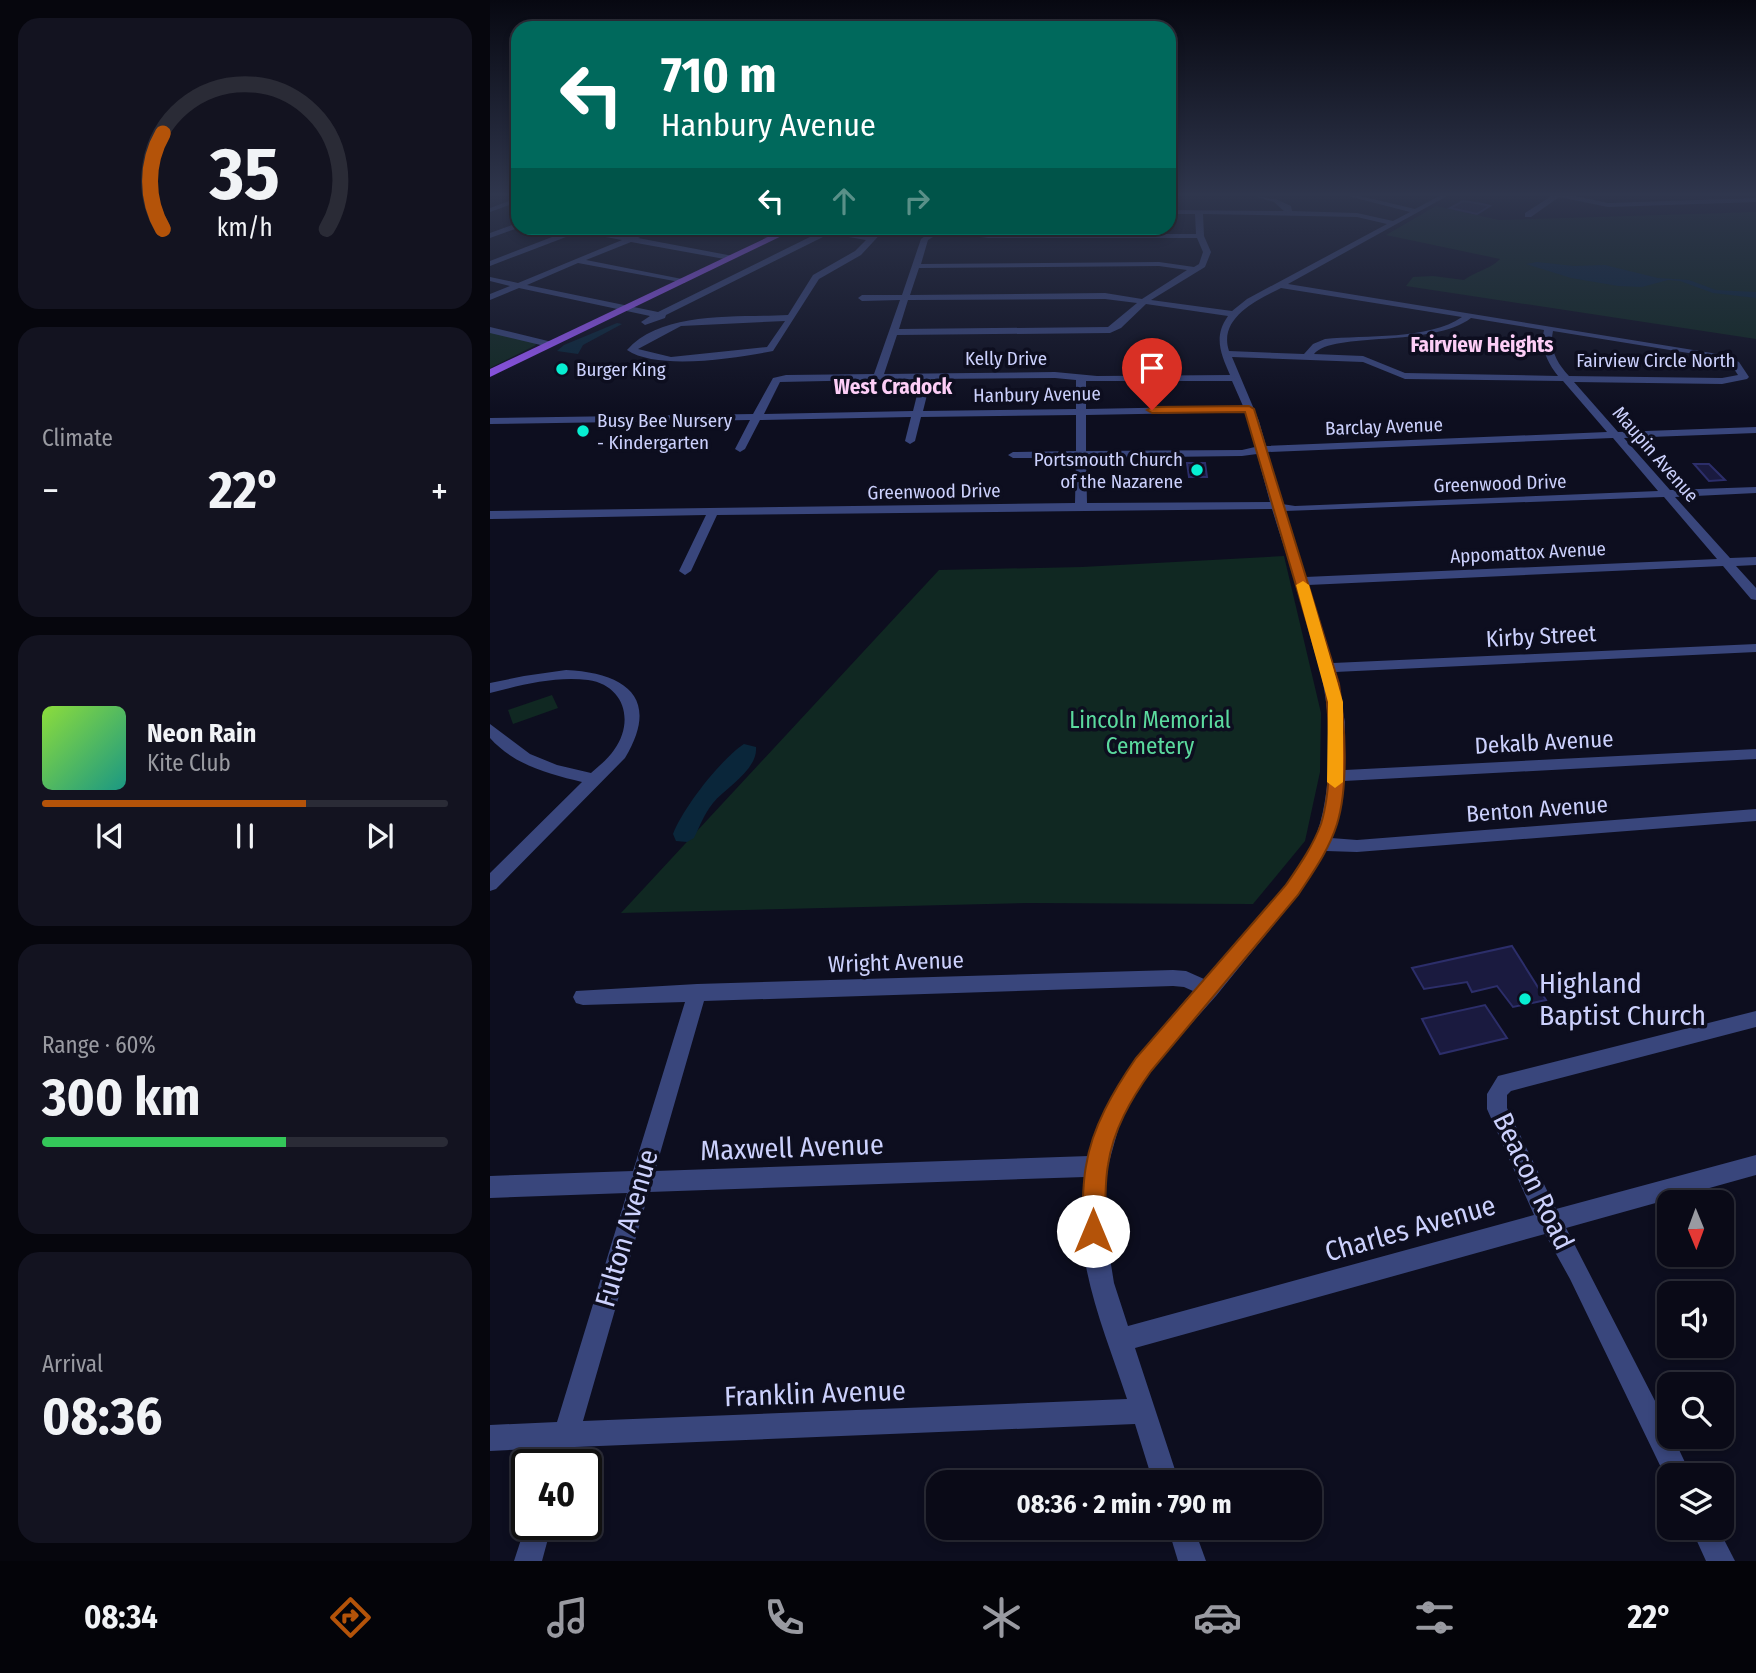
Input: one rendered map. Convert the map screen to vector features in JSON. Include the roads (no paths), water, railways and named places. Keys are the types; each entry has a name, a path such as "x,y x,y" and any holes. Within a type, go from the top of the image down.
{"main road":[{"path":"490,373 709,268"}],"street":[{"path":"490,297 561,268"},
{"path":"613,268 682,281"},
{"path":"645,321 754,268"},
{"path":"790,318 685,322 669,327 632,350 671,360 763,352 774,346 816,277 832,268"},
{"path":"878,377 916,268"},
{"path":"1186,268 1194,269"},
{"path":"1163,1470 1102,1283 1092,1214 1097,1166 1103,1140 1123,1094 1143,1064 1292,890 1321,844 1329,823 1335,776 1336,702 1249,409 1226,354 1223,338 1232,314 1312,268"},
{"path":"894,332 1110,330 1118,327 1146,301 1194,269"},
{"path":"490,279 685,322"},
{"path":"1280,285 1549,329"},
{"path":"490,287 669,327"},
{"path":"862,298 1105,296 1232,314"},
{"path":"1307,357 1316,346 1325,342 1427,332 1459,324 1468,317"},
{"name":"Fairview Circle North","path":"1226,354 1372,360 1405,376 1733,381 1744,377 1741,369 1726,358 1710,354 1549,329"},
{"name":"Maupin Avenue","path":"1549,329 1546,336 1547,350 1555,366 1756,596"},
{"path":"490,330 549,344"},
{"name":"Kelly Drive","path":"759,416 776,380 1055,375 1081,378 1237,378"},
{"path":"910,441 927,376"},
{"path":"1081,378 1081,506"},
{"name":"Hanbury Avenue","path":"490,421 1249,409"},
{"path":"740,449 759,416"},
{"name":"Barclay Avenue","path":"1013,455 1242,453 1261,450 1756,430"},
{"name":"Greenwood Drive","path":"490,516 1260,504 1295,509 1756,490"},
{"path":"685,571 713,512"},
{"name":"Appomattox Avenue","path":"1301,581 1756,561"},
{"name":"Kirby Street","path":"1328,668 1756,648"},
{"path":"490,688 526,679 575,675 610,683 624,692 635,719 631,736 620,754 490,884"},
{"path":"490,729 505,746 522,758 596,780"},
{"name":"Dekalb Avenue","path":"1335,776 1756,754"},
{"name":"Benton Avenue","path":"1321,844 1357,846 1756,815"},
{"name":"Wright Avenue","path":"583,997 1172,978 1186,979 1209,990"},
{"name":"Fulton Avenue","path":"562,1449 697,992"},
{"name":"Beacon Road","path":"1672,1463 1578,1271 1549,1220 1497,1109 1495,1099 1497,1090 1505,1083 1756,1019"},
{"name":"Charles Avenue","path":"1120,1340 1756,1165"},
{"name":"Maxwell Avenue","path":"490,1187 1097,1166"},
{"name":"Franklin Avenue","path":"490,1438 1143,1410"},
{"path":"528,1561 534,1540"},
{"path":"1185,1540 1192,1561"},
{"path":"1710,1540 1721,1561"}],"water":[{"path":"1538,268 1617,268 1658,278 1689,280 1716,290 1756,292 1756,298 1713,293 1680,281 1668,280 1642,287 1571,278"},
{"path":"617,323 622,324 583,345 578,354 557,351 564,345"},
{"path":"744,744 756,747 752,763 713,803 694,838 687,842 676,841 673,834 694,798 724,761"}],"place":[{"name":"Burger King","path":"562,369"},
{"name":"Busy Bee Nursery - Kindergarten","path":"583,431"},
{"name":"Portsmouth Church of the Nazarene","path":"1197,470"},
{"name":"Highland Baptist Church","path":"1525,999"}],"district":[{"name":"Fairview Heights","path":"1482,345"},
{"name":"West Cradock","path":"893,387"}],"park label":[{"name":"Lincoln Memorial Cemetery","path":"1150,733"}]}
